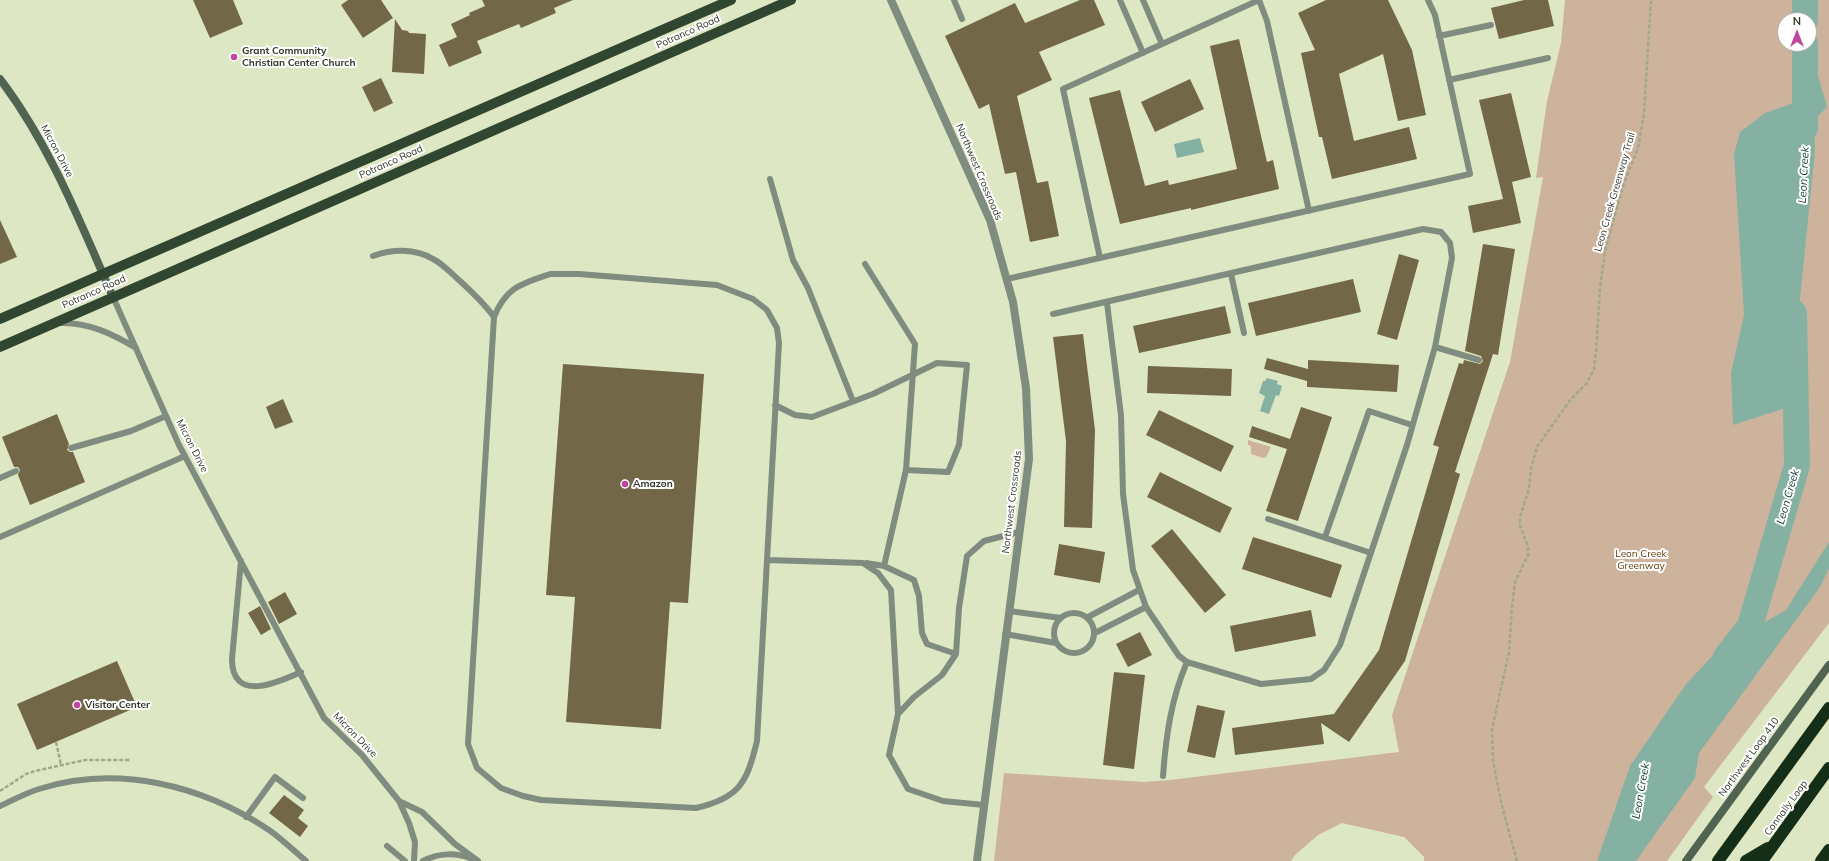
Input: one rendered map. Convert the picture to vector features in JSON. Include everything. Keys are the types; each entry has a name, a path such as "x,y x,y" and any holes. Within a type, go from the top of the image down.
{"highway":[{"path":"1718,861 1829,708"},
{"name":"Connally Loop","path":"1762,861 1829,768"},
{"path":"1746,861 1773,846"},
{"path":"1821,861 1829,850"}],"main road":[{"name":"Potranco Road","path":"0,319 731,0"},
{"name":"Potranco Road","path":"0,347 792,0"}],"street":[{"name":"Northwest Crossroads","path":"891,0 990,220 1017,321 1026,388 1029,459 1005,634 977,861"},
{"name":"Micron Drive","path":"0,79 22,108 41,140 70,198 113,297"},
{"name":"Northwest Loop 410","path":"1686,861 1829,664"}],"lane":[{"path":"954,0 962,19"},
{"path":"1120,0 1143,53"},
{"path":"1143,0 1162,44"},
{"path":"1100,258 1096,232 1063,89 1259,0 1267,21 1308,211"},
{"path":"1007,279 1470,174 1435,15 1428,0"},
{"path":"1440,36 1491,25"},
{"path":"1449,80 1548,58"},
{"path":"770,178 793,260 808,288 853,401"},
{"path":"1053,314 1423,229 1440,232 1450,243 1452,258 1434,347 1412,425 1340,645 1324,670 1311,679 1261,684 1187,662 1179,656 1146,607 1133,570 1125,518 1121,415 1107,302"},
{"path":"373,256 396,251 412,252 433,259 478,298 494,317"},
{"path":"865,264 915,344 906,470 884,566"},
{"path":"550,274 579,274 717,285 754,299 767,310 777,328 779,343 757,741 751,767 744,781 732,793 716,803 696,808 541,800 523,796 501,788 477,768 468,744 494,317 503,298 520,285 550,274"},
{"path":"1231,274 1244,333"},
{"name":"Micron Drive","path":"113,297 185,456 301,672 324,718 362,756 399,801 409,823 415,842 414,861"},
{"path":"55,323 68,322 99,329 136,348"},
{"path":"1434,347 1479,360"},
{"path":"775,405 796,415 812,417 913,376 938,363 967,366 959,445 948,472 906,470"},
{"path":"1324,537 1369,411 1412,425"},
{"path":"71,448 131,431 166,416"},
{"path":"0,537 185,456"},
{"path":"0,478 16,471"},
{"path":"1268,519 1371,553"},
{"path":"898,714 914,696 942,675 956,654 959,608 967,556 984,540 1019,532"},
{"path":"767,560 864,563 884,566 914,580 919,596 922,633 927,644 956,654"},
{"path":"241,561 232,659 232,669 236,679 245,685 263,686 278,682 301,672"},
{"path":"864,563 878,573 891,590 898,714 889,756 908,789 943,801 984,805"},
{"path":"1088,618 1139,590"},
{"path":"1095,633 1146,607"},
{"path":"1005,634 1056,643 1067,652 1076,653 1090,647 1095,633 1092,623 1088,618 1074,613 1060,618 1009,611"},
{"path":"1056,643 1054,629 1060,618"},
{"path":"1163,776 1168,728 1175,691 1187,662"},
{"path":"246,817 275,777 303,798"},
{"path":"0,806 38,789 89,779 114,778 156,782 190,791 215,800 269,830 306,861"},
{"name":"Micron Drive","path":"399,801 422,812 455,844 477,861"},
{"path":"387,846 405,861"},
{"path":"424,861 438,855 452,854 466,856 477,861"}],"path":[{"name":"Leon Creek Greenway Trail","path":"1517,861 1502,806 1493,761 1492,729 1509,652 1515,582 1528,555 1528,546 1520,526 1520,517 1529,489 1531,469 1537,447 1572,399 1587,383 1594,369 1600,288 1605,251 1624,183 1638,148 1644,114 1651,0"},
{"path":"56,742 61,765"},
{"path":"0,790 26,774 61,765 92,760 131,760"}],"green space":[{"name":"Leon Creek Greenway","path":"1565,0 1829,0 1829,623 1704,787 1713,797 1667,861 1424,861 1424,857 1404,837 1342,823 1318,835 1295,855 1291,861 994,861 1004,773 1144,782 1399,752 1392,715 1510,362 1543,177 1536,178 1547,101 1561,43"},
{"path":"1248,440 1271,447 1266,457 1263,458 1251,454 1251,446 1248,445"}],"water":[{"path":"1817,72 1827,107 1814,120 1815,151 1789,407 1733,425 1731,373 1744,315 1734,154 1740,132 1765,113 1796,102 1808,90"},
{"path":"1200,138 1204,152 1177,158 1174,144"},
{"path":"1267,378 1278,381 1277,384 1282,386 1279,396 1276,395 1269,414 1260,411 1265,396 1259,393 1263,381"},
{"path":"1829,542 1829,569 1820,587 1699,753 1695,778 1636,861 1597,861 1630,766 1686,684 1718,650 1743,631 1760,625 1786,610"}],"building":[{"path":"193,0 233,0 243,24 210,38"},
{"path":"348,0 381,0 393,18 363,38 341,5"},
{"path":"482,0 573,0 554,8 556,13 521,28 519,24 477,41 482,53 449,67 439,45 457,37 451,24 470,15 469,13 485,6"},
{"path":"1080,0 1094,0 1105,25 1039,52 1052,80 1017,96 1037,183 1048,181 1059,236 1030,242 1016,172 1005,174 989,104 979,109 945,36 1015,3 1025,23"},
{"path":"1326,0 1388,0 1412,50 1426,115 1398,121 1383,54 1339,74 1354,141 1409,127 1417,159 1332,179 1322,137 1319,137 1301,53 1315,50 1298,13"},
{"path":"1524,0 1548,0 1554,26 1499,39 1491,8"},
{"path":"395,19 402,30 408,31 409,33 426,34 424,74 392,72"},
{"path":"1239,39 1267,162 1273,160 1279,189 1191,210 1191,208 1120,224 1089,98 1120,90 1145,186 1168,180 1169,185 1237,169 1210,46"},
{"path":"381,78 393,103 374,112 362,87"},
{"path":"1190,79 1204,109 1155,132 1141,102"},
{"path":"1511,93 1531,177 1512,182 1521,223 1473,233 1468,206 1503,199 1479,100"},
{"path":"0,220 17,257 0,264"},
{"path":"1483,244 1515,249 1498,355 1493,354 1455,472 1460,474 1405,661 1349,742 1321,723 1324,744 1235,755 1232,728 1334,714 1379,650 1439,447 1433,445 1459,363 1463,364 1464,360 1480,364 1483,361 1481,356 1465,351"},
{"path":"1399,254 1419,260 1397,340 1377,334"},
{"path":"1353,279 1361,312 1256,336 1248,303"},
{"path":"1225,306 1231,333 1139,353 1133,326"},
{"path":"1083,334 1095,430 1092,528 1064,527 1066,441 1053,337"},
{"path":"1267,358 1308,369 1308,360 1399,365 1397,392 1307,387 1307,381 1264,369"},
{"name":"Amazon","path":"563,364 704,374 688,603 670,602 661,729 566,722 575,597 546,595"},
{"path":"1148,366 1232,369 1231,396 1147,393"},
{"path":"283,399 293,422 275,429 266,407"},
{"path":"1301,407 1332,417 1298,521 1266,511 1287,449 1249,437 1252,426 1290,439"},
{"path":"1159,410 1234,446 1221,472 1146,435"},
{"path":"57,414 69,444 67,450 73,452 85,482 30,505 18,475 20,470 18,467 14,467 2,437"},
{"path":"1160,472 1232,508 1220,533 1147,497"},
{"path":"1172,529 1226,595 1205,613 1151,546"},
{"path":"1253,537 1342,565 1331,598 1242,569"},
{"path":"1059,544 1105,552 1100,583 1054,575"},
{"path":"285,592 297,614 279,624 268,602"},
{"path":"260,606 271,629 261,635 248,613"},
{"path":"1311,610 1316,636 1235,652 1230,626"},
{"path":"1140,632 1152,655 1128,667 1116,644"},
{"name":"Visitor Center","path":"117,661 137,707 37,750 17,704"},
{"path":"1114,672 1145,675 1134,769 1103,765"},
{"path":"1197,705 1225,711 1215,758 1187,752"},
{"path":"284,795 304,810 298,818 308,826 300,837 269,813"}],"waterway":[{"name":"Leon Creek","path":"1805,0 1805,12"},
{"name":"Leon Creek","path":"1805,52 1805,128"},
{"name":"Leon Creek","path":"1726,657 1750,626 1797,465 1794,313"}],"place":[{"name":"Grant Community Christian Center Church","path":"234,57"},
{"name":"Amazon","path":"625,484"},
{"name":"Visitor Center","path":"77,705"}]}
